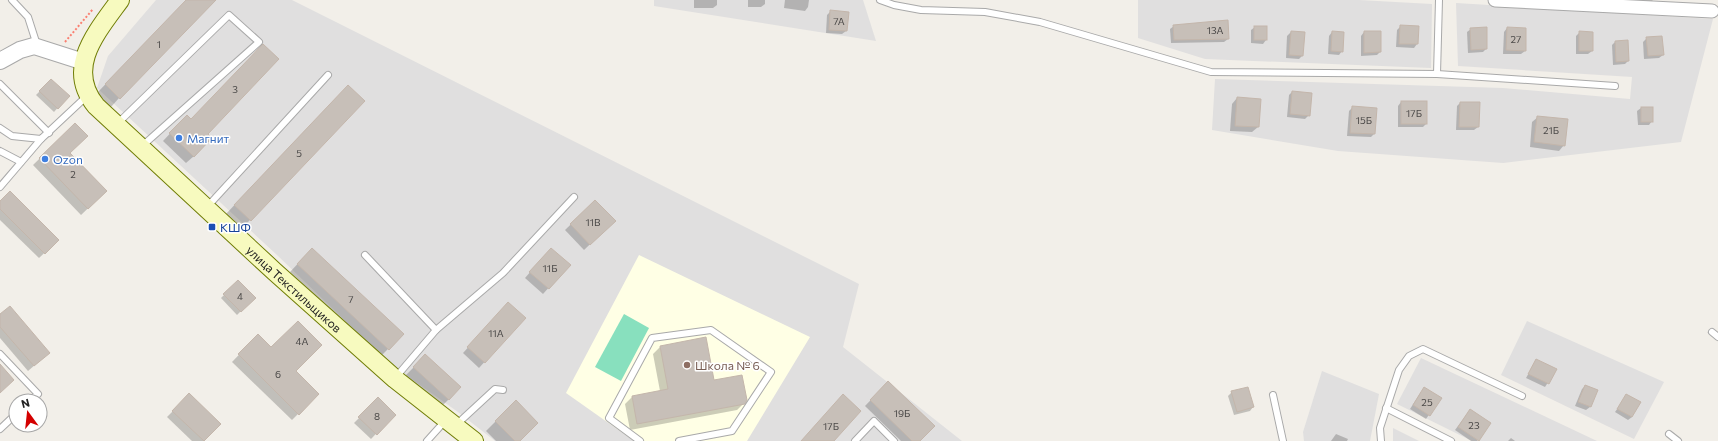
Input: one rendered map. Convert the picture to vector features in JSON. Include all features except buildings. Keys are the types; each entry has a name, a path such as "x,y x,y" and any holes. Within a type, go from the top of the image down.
{"main road":[{"path":"88,96 83,80 84,62 92,43 120,0"},
{"name":"улица Текстильщиков","path":"88,96 115,126 395,379 474,441"}],"street":[{"path":"1495,0 1604,3 1712,11"},
{"path":"0,61 26,48 38,47 55,54 84,62"}],"lane":[{"path":"12,0 28,17 38,47"},
{"path":"880,0 894,5 921,10 985,12 1040,22 1211,72 1437,74 1615,86"},
{"path":"1437,74 1439,0"},
{"path":"115,126 229,15 259,42 140,148"},
{"path":"206,208 328,75"},
{"path":"0,84 49,133"},
{"path":"0,187 41,139 88,96"},
{"path":"0,128 12,136 41,139"},
{"path":"0,151 21,162"},
{"path":"395,379 436,330 503,273 574,197"},
{"path":"365,255 436,330"},
{"path":"640,441 610,418 652,338 711,330 771,372 732,431 679,441"},
{"path":"1712,332 1718,337"},
{"path":"1380,441 1380,428 1399,370 1409,356 1423,349 1522,396"},
{"path":"0,354 37,393"},
{"path":"427,441 495,389 503,390"},
{"path":"1273,395 1283,441"},
{"path":"1386,408 1451,441"},
{"path":"855,441 874,421 894,441"},
{"path":"0,429 8,422"},
{"path":"1669,434 1678,441"}],"path":[{"path":"55,54 96,6"}],"shaded area":[{"path":"156,0 292,0 859,284 843,347 962,441 495,441 458,412 389,363 277,255 97,88 108,56"},
{"path":"654,0 863,0 876,41 654,6"},
{"path":"1138,0 1359,0 1432,4 1431,68 1205,59 1138,38"},
{"path":"1456,3 1713,19 1681,142 1503,163 1338,151 1212,130 1215,79 1503,88 1630,99 1632,77 1458,66"},
{"name":"Школа № 6","path":"639,255 810,337 747,441 634,441 566,393"},
{"path":"1527,321 1664,382 1634,439 1501,375"},
{"path":"1421,358 1597,441 1472,441 1397,404"},
{"path":"1322,371 1379,394 1370,441 1304,441 1303,432"},
{"path":"1393,428 1419,441 1393,441"}],"green space":[{"path":"624,314 649,328 621,381 595,367"}],"place":[{"name":"Магнит","path":"179,138"},
{"name":"Ozon","path":"45,159"},
{"name":"КШФ","path":"212,227"},
{"name":"Школа № 6","path":"687,365"}]}
